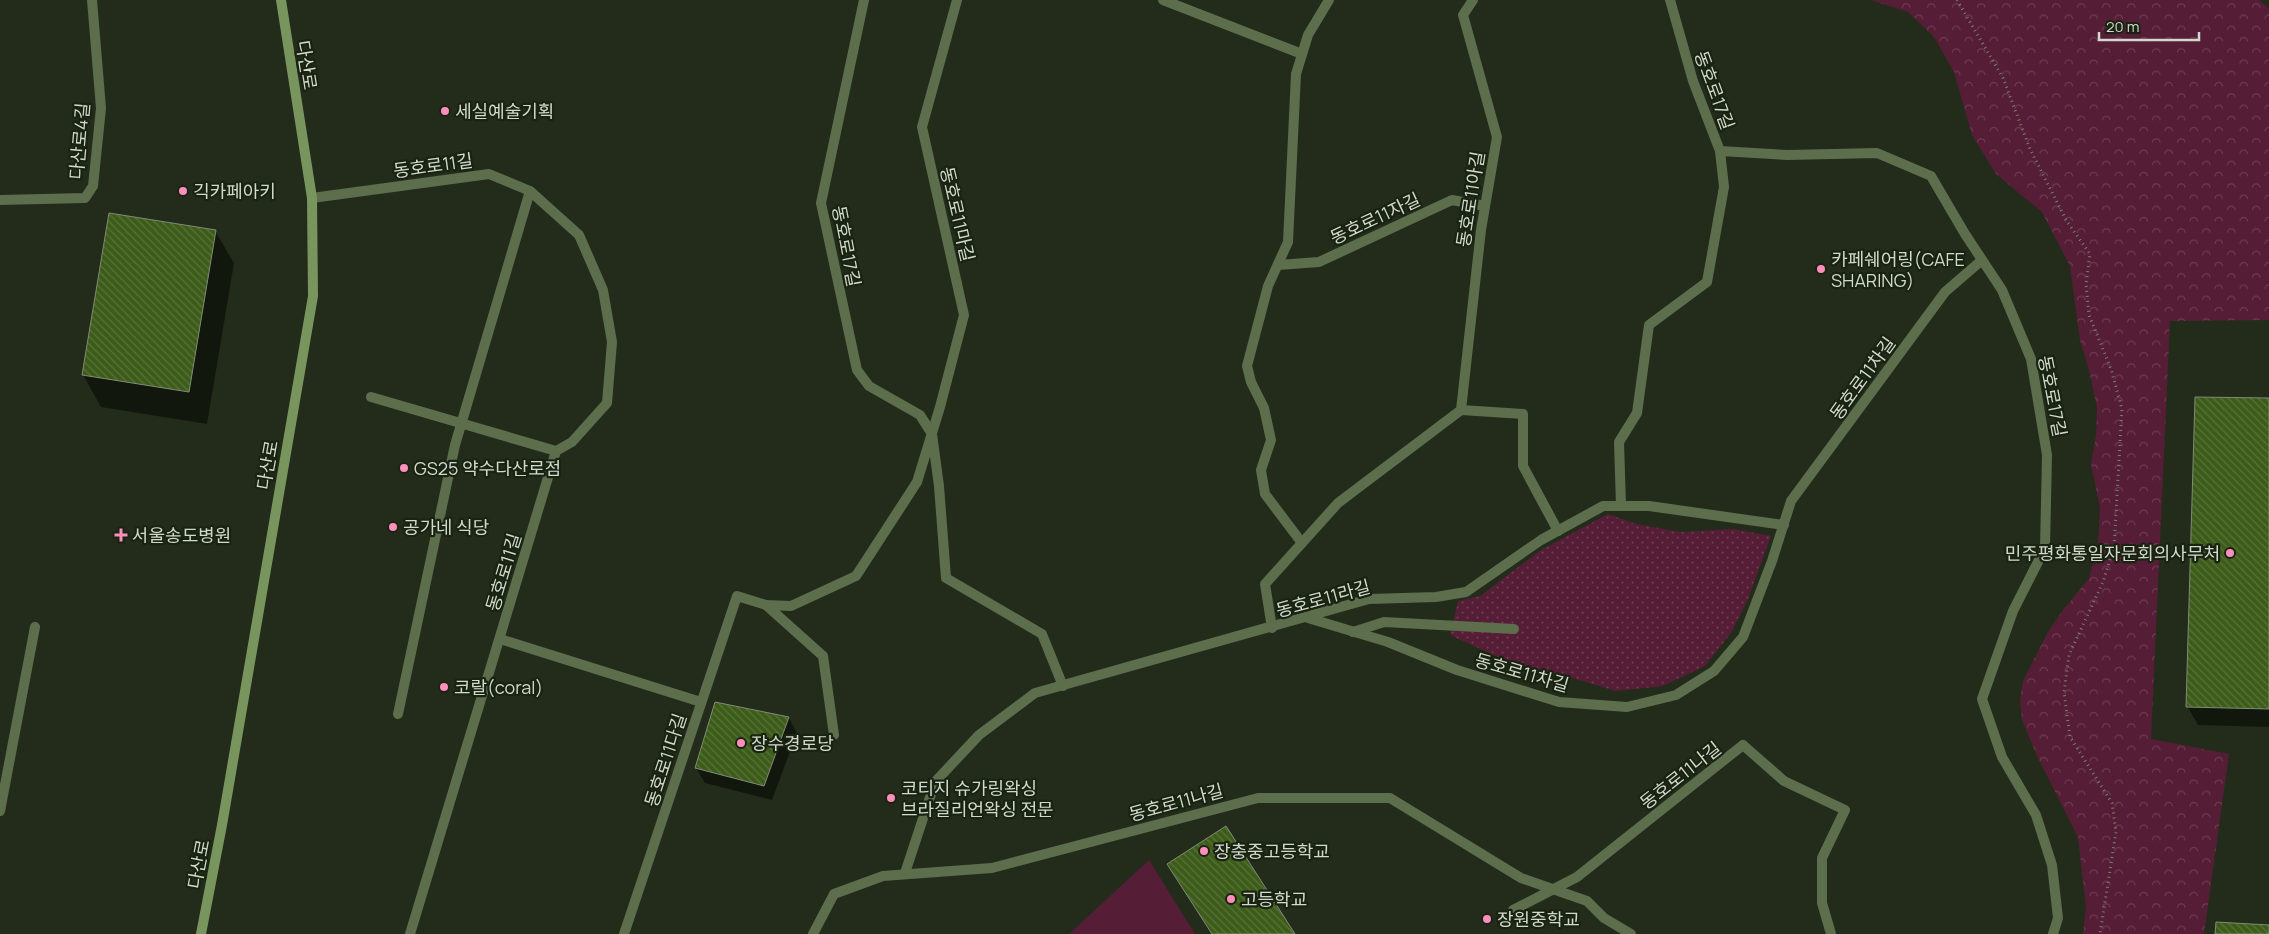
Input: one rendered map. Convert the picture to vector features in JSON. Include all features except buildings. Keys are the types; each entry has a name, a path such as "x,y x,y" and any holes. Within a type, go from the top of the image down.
{"main road":[{"name":"다산로","path":"201,934 222,825 313,296 312,198 281,0"}],"street":[{"name":"다산로4길","path":"0,200 85,198 93,186 101,108 92,0"},
{"name":"동호로17길","path":"864,0 821,203 857,370 869,386 920,415 932,434"},
{"name":"동호로11마길","path":"737,596 766,604 791,606 856,576 917,482 964,315 922,127 957,0"},
{"path":"1163,0 1302,54"},
{"path":"1302,543 1265,494 1261,470 1271,440 1264,408 1251,382 1247,366 1268,286 1288,242 1296,74 1308,35 1329,0"},
{"name":"동호로11아길","path":"1461,410 1485,206 1497,136 1463,15 1473,0"},
{"name":"동호로17길","path":"1670,0 1693,81 1720,151 1787,154 1876,152 1931,176 2002,290 2031,359 2047,455 2045,548 2013,611 1982,699 2002,757 2036,814 2052,865 2058,918 2053,934"},
{"path":"1720,151 1724,187 1707,282 1649,325 1637,413 1619,442 1621,506 1649,506 1784,526"},
{"name":"동호로11길","path":"312,198 489,174 530,191 579,235 603,290 612,342 607,403 572,442 556,451 410,934"},
{"path":"398,714 454,445 530,191"},
{"name":"동호로11자길","path":"1278,265 1319,262 1452,200 1485,206"},
{"name":"동호로11차길","path":"1308,618 1388,642 1457,670 1559,702 1627,707 1676,695 1714,671 1743,636 1784,526 1791,501 1946,292 1982,260"},
{"path":"371,397 556,451"},
{"path":"1272,628 1264,584 1338,504 1461,410 1523,414 1522,466 1558,531"},
{"name":"동호로11마길","path":"932,434 939,486 946,578 1042,634 1063,686"},
{"name":"동호로11라길","path":"905,874 935,782 979,735 1035,693 1308,618 1369,599 1436,597 1466,592 1541,540 1603,506 1621,506"},
{"name":"동호로11다길","path":"624,934 737,596"},
{"path":"766,604 823,656 834,735"},
{"path":"1353,632 1384,622 1514,629"},
{"path":"0,811 1,797 34,627"},
{"name":"동호로11길","path":"500,639 701,702"},
{"name":"동호로11나길","path":"1513,910 1577,877 1743,745 1784,781 1845,810 1822,858 1822,903 1831,934"},
{"name":"동호로11나길","path":"813,934 834,894 884,876 992,868 1258,798 1390,798 1521,878 1586,901 1604,918 1631,934"}],"path":[{"path":"1957,0 2002,78 2030,149 2066,220 2090,254 2086,284 2089,315 2111,369 2122,409 2114,547 2103,582 2069,655 2064,692 2070,737 2112,803 2116,832 2100,934"}],"green space":[{"path":"1871,0 2259,0 2269,8 2269,320 2170,321 2151,739 2229,754 2204,934 2083,934 2086,908 2078,837 2038,758 2022,720 2020,700 2023,681 2048,632 2089,578 2098,543 2100,508 2091,464 2096,436 2097,408 2080,340 2070,266 2042,212 1996,174 1972,135 1954,72 1934,37 1908,12"},
{"path":"1608,514 1636,524 1681,532 1733,529 1771,536 1748,599 1731,633 1705,666 1663,686 1616,691 1576,679 1524,669 1450,635 1458,601 1480,596 1541,550"},
{"path":"1149,860 1195,934 1069,934"}],"place":[{"name":"세실예술기획","path":"445,111"},
{"name":"긱카페아키","path":"183,191"},
{"name":"카페쉐어링(CAFE SHARING)","path":"1821,269"},
{"name":"GS25 약수다산로점","path":"404,468"},
{"name":"공가네 식당","path":"393,527"},
{"name":"서울송도병원","path":"121,535"},
{"name":"민주평화통일자문회의사무처","path":"2230,553"},
{"name":"코랄(coral)","path":"444,687"},
{"name":"장수경로당","path":"741,743"},
{"name":"코티지 슈가링왁싱 브라질리언왁싱 전문","path":"891,798"},
{"name":"장충중고등학교","path":"1204,851"},
{"name":"고등학교","path":"1231,899"},
{"name":"장원중학교","path":"1487,919"}]}
